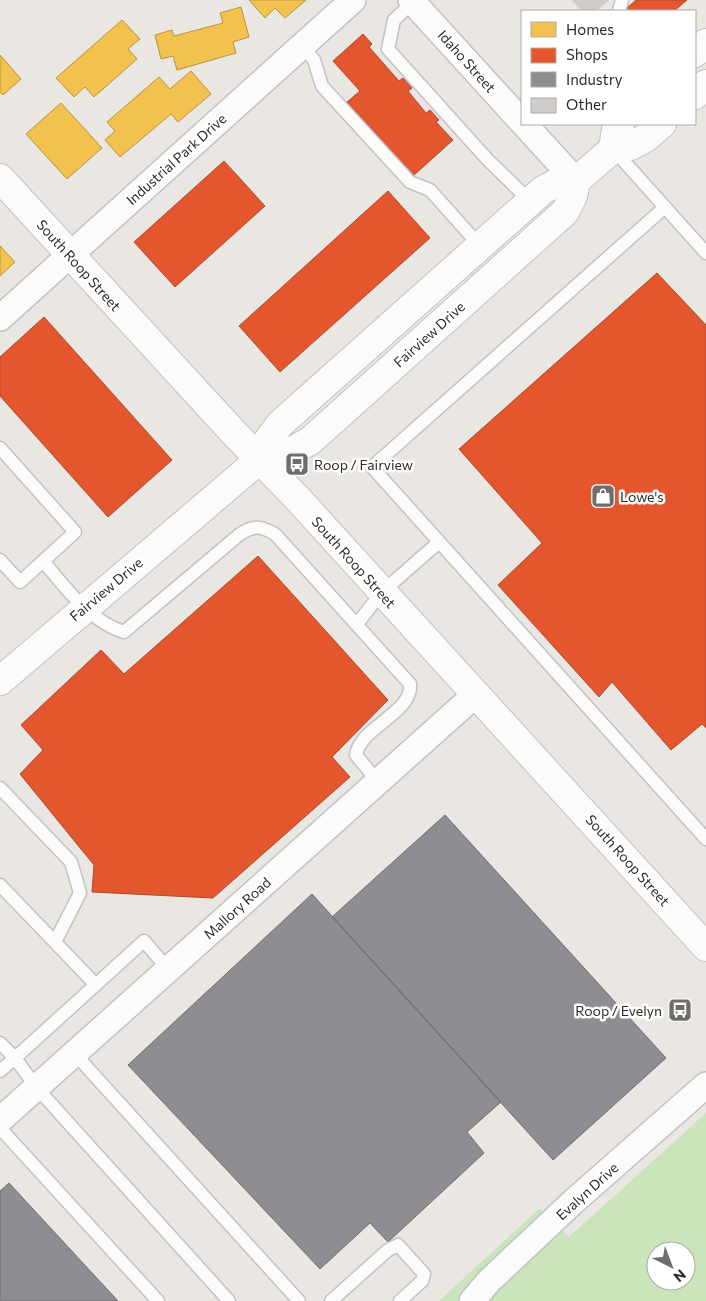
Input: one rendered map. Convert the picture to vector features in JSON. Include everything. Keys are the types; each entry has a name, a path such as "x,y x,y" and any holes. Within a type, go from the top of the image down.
{"main road":[{"path":"696,52 706,43"},
{"path":"696,93 706,84"},
{"path":"576,181 616,136 631,146 647,137 661,125"},
{"name":"South Roop Street","path":"0,178 475,695 485,703 706,947"},
{"name":"Fairview Drive","path":"0,681 84,607 259,460 266,444 280,424 543,190 558,182 576,181 573,196 565,212 310,441 281,457 259,460"}],"street":[{"name":"Industrial Park Drive","path":"0,318 353,0"},
{"name":"Idaho Street","path":"412,1 521,121"},
{"name":"Idaho Street","path":"525,125 576,181"},
{"name":"Mallory Road","path":"0,1120 475,695"},
{"name":"Evalyn Drive","path":"472,1301 489,1281 574,1201 706,1085"}],"lane":[{"path":"412,1 394,20 388,49 487,159 530,202"},
{"path":"302,45 314,60 322,86 410,182 430,190 480,246"},
{"path":"616,136 664,207 706,253"},
{"path":"664,207 372,467 706,839"},
{"path":"0,448 75,532 20,582 0,560"},
{"path":"43,561 84,607 111,628 124,632 249,528 259,526 275,534 410,684 407,700 362,742 356,750 356,755 363,766 378,782"},
{"path":"357,624 382,592 439,542"},
{"path":"0,788 71,862 80,893 55,942"},
{"path":"0,886 96,985"},
{"path":"0,1072 144,941 168,969"},
{"path":"0,1043 15,1058 36,1088 229,1301"},
{"path":"74,1054 299,1301"},
{"path":"0,1128 158,1301"},
{"path":"331,1301 388,1250 398,1245 424,1274 422,1281 400,1301"}],"green space":[{"path":"706,1113 706,1301 439,1301 539,1209 569,1237"}],"building: Homes":[{"path":"249,0 306,0 285,18 275,8 265,18"},
{"path":"241,7 249,37 233,42 236,53 177,70 173,56 161,59 155,35 172,30 174,36 223,23 220,13"},
{"path":"122,20 140,39 128,49 137,59 94,97 85,87 74,97 56,78"},
{"path":"0,55 21,79 3,95 0,92"},
{"path":"191,71 211,94 178,122 171,114 120,157 105,140 115,131 107,122 159,77 170,89"},
{"path":"61,103 102,148 67,179 26,134"},
{"path":"0,246 15,262 0,276"}],"building: Shops":[{"path":"636,0 687,0 675,10 630,10 627,8"},
{"path":"363,34 372,44 369,47 399,81 403,78 412,88 408,91 426,113 430,110 439,120 436,122 453,140 413,176 347,102 360,91 333,61"},
{"path":"224,161 265,206 175,287 134,242"},
{"path":"388,191 430,238 280,372 239,326"},
{"name":"Lowe's","path":"657,273 706,325 706,728 702,724 671,750 612,682 599,697 498,585 542,543 459,449"},
{"path":"44,317 172,460 108,517 0,396 0,357"},
{"path":"258,556 388,700 332,757 350,777 213,898 92,892 94,865 20,774 43,750 21,725 101,650 124,674"}],"building: Industry":[{"path":"445,815 666,1058 553,1160 332,917"},
{"path":"312,894 501,1102 467,1132 484,1153 388,1242 370,1223 320,1269 128,1065"},
{"path":"9,1183 118,1301 0,1301 0,1191"}],"building: Other":[{"path":"572,0 609,0 597,10 581,10"}],"place":[{"name":"Roop / Fairview","path":"297,464"},
{"name":"Lowe's","path":"603,496"},
{"name":"Roop / Evelyn","path":"680,1010"}]}
